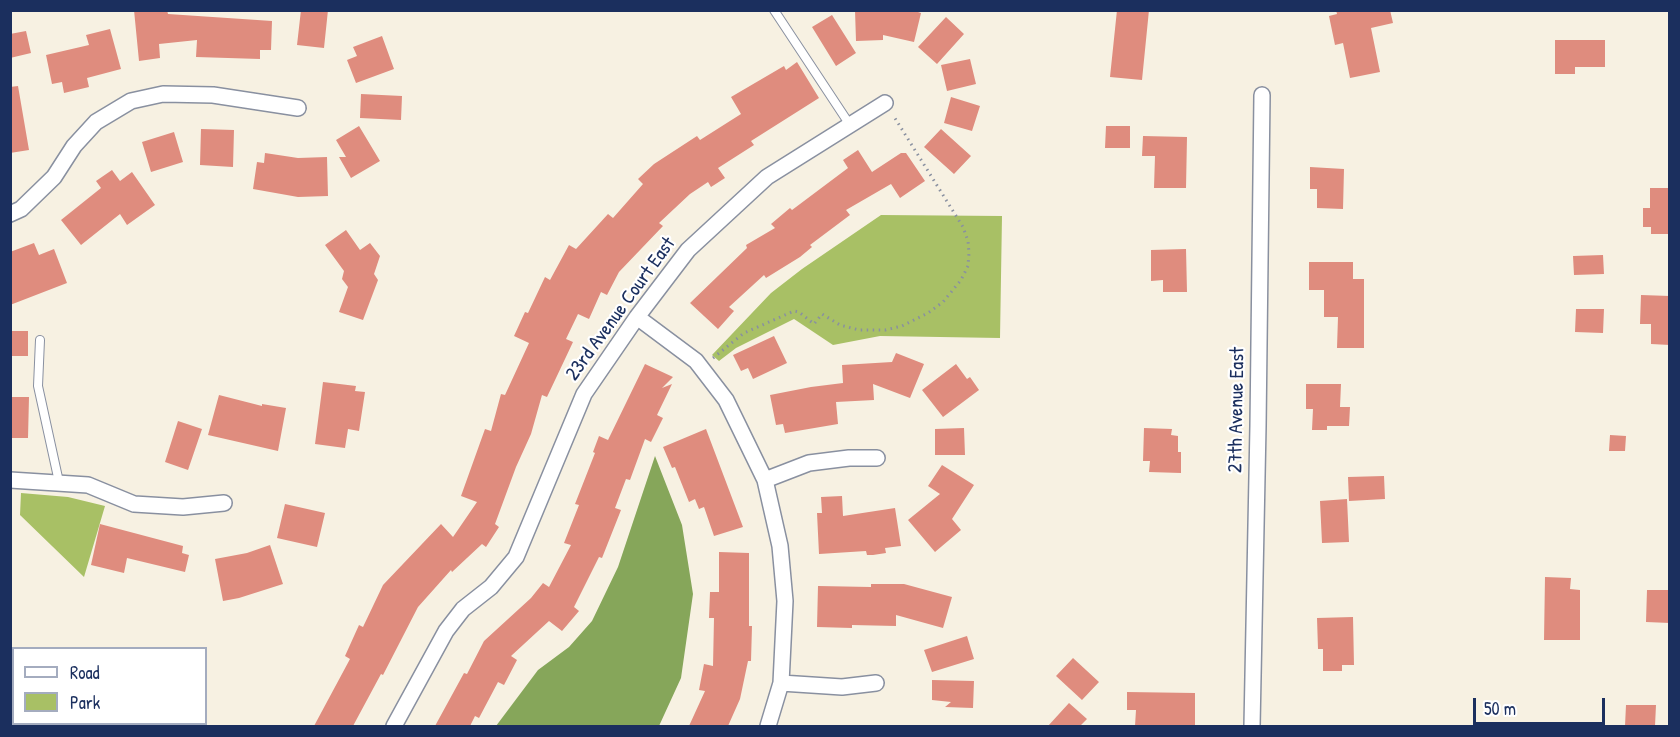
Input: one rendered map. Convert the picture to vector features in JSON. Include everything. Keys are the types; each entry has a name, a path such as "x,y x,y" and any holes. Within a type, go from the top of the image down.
{"street":[{"path":"10,214 21,208 54,177 74,146 96,122 131,102 163,94 213,95 297,108"},
{"name":"27th Avenue East","path":"1252,726 1262,95"},
{"name":"23rd Avenue Court East","path":"394,726 446,631 463,609 491,587 516,557 584,394 637,317 688,250 766,177 885,103"},
{"path":"637,317 696,361 702,368 726,400 765,480 780,546 785,601 781,682 768,726"},
{"path":"765,480 809,463 849,458 878,458"},
{"path":"10,480 88,484 134,504 183,507 224,503"},
{"path":"781,682 842,687 876,683"}],"lane":[{"path":"774,10 850,125"},
{"path":"40,340 38,386 58,482"}],"path":[{"path":"702,368 744,333 787,313 799,312 814,324 822,314 840,325 860,330 885,330 902,326 928,313 943,302 961,280 968,266 969,253 968,240 963,227 885,103"}],"green space":[{"path":"881,215 1002,216 1000,338 880,336 833,345 794,319 736,348 719,361 712,355 771,293"},
{"path":"655,456 682,525 693,594 681,678 659,726 496,726 538,670 569,647 592,621 618,567"},
{"path":"21,493 68,497 105,506 84,577 20,515"}],"building":[{"path":"134,10 167,10 168,14 272,21 271,50 260,50 260,59 196,57 197,40 159,44 160,58 139,61"},
{"path":"301,10 328,10 324,48 297,45"},
{"path":"855,10 912,10 921,13 914,42 883,35 883,40 856,41"},
{"path":"1117,10 1149,10 1142,80 1110,77"},
{"path":"1336,10 1390,10 1393,23 1371,28 1380,72 1350,78 1343,43 1335,45 1329,16 1337,14"},
{"path":"832,15 856,53 836,66 812,27"},
{"path":"946,17 964,34 937,64 918,47"},
{"path":"110,29 121,69 87,78 89,87 64,93 62,82 52,84 46,55 89,45 86,35"},
{"path":"26,31 31,53 10,58 10,34"},
{"path":"382,36 394,69 356,83 347,60 357,56 353,47"},
{"path":"1555,40 1605,40 1605,67 1575,67 1575,74 1555,74"},
{"path":"970,59 976,84 947,91 941,65"},
{"path":"797,62 819,98 751,141 754,145 718,168 725,178 711,187 708,182 690,194 659,223 663,226 619,272 607,295 601,292 589,319 578,314 566,339 573,342 547,397 542,395 531,434 495,524 499,527 486,547 482,544 452,572 451,570 418,607 383,675 381,674 353,726 314,726 350,659 345,656 359,625 363,627 383,585 441,524 453,537 477,502 461,496 485,429 491,431 501,394 505,395 529,343 514,336 545,277 550,280 569,245 576,249 608,214 613,218 643,184 638,179 654,164 697,136 700,140 741,114 731,97 784,66 786,70"},
{"path":"18,86 29,150 10,153 10,87"},
{"path":"361,94 402,96 401,120 360,118"},
{"path":"951,97 980,106 972,131 944,123"},
{"path":"359,126 380,161 351,178 339,157 346,157 336,140"},
{"path":"1106,126 1130,126 1130,148 1105,148"},
{"path":"201,129 234,130 233,167 200,165"},
{"path":"941,129 971,156 954,174 924,147"},
{"path":"174,132 183,162 151,172 142,142"},
{"path":"1143,136 1187,137 1186,188 1154,188 1155,156 1142,156"},
{"path":"858,150 872,172 901,153 906,153 925,181 900,198 891,184 846,210 850,215 810,245 812,247 800,257 766,278 764,275 729,307 734,311 718,329 690,303 747,248 746,245 775,228 771,224 790,208 792,210 848,168 843,160"},
{"path":"265,153 298,158 327,157 328,196 298,197 253,189 257,162 264,163"},
{"path":"1310,167 1344,169 1343,209 1317,208 1317,189 1310,189"},
{"path":"112,170 120,181 132,172 155,205 127,225 120,214 81,245 61,220 101,188 96,181"},
{"path":"1650,188 1670,188 1670,234 1651,234 1651,227 1643,227 1643,208 1650,208"},
{"path":"346,230 360,250 370,243 380,256 374,274 378,280 363,320 339,312 348,287 342,279 344,271 325,245"},
{"path":"34,243 39,255 54,249 67,283 10,305 10,252"},
{"path":"1186,249 1187,292 1163,292 1163,280 1151,281 1151,250"},
{"path":"1603,255 1604,274 1574,275 1573,256"},
{"path":"1309,262 1353,262 1353,279 1364,279 1364,348 1337,348 1338,317 1324,317 1324,290 1309,290"},
{"path":"1641,295 1670,296 1670,345 1651,344 1651,324 1640,324"},
{"path":"1576,309 1604,309 1603,333 1575,332"},
{"path":"10,331 28,331 28,356 10,356"},
{"path":"774,336 787,363 753,379 748,368 741,371 733,355"},
{"path":"896,353 924,364 910,398 873,384 874,400 836,402 838,424 785,433 783,424 776,425 770,395 843,383 842,365 892,362"},
{"path":"645,364 673,377 662,388 672,384 657,415 663,418 651,442 645,439 630,480 626,479 615,508 621,510 602,558 599,557 574,607 579,611 562,631 549,621 511,656 517,660 504,685 498,682 479,718 475,716 470,726 435,726 484,641 531,598 543,583 549,587 571,545 564,543 579,505 575,504 595,453 593,452 599,436 608,440"},
{"path":"956,364 967,379 970,377 979,390 943,417 922,390"},
{"path":"323,382 356,386 355,391 365,392 359,431 348,429 345,448 315,444"},
{"path":"1306,384 1341,384 1340,407 1350,407 1349,426 1327,426 1327,430 1312,430 1313,409 1306,409"},
{"path":"219,395 262,406 262,404 286,408 278,451 208,435"},
{"path":"10,397 29,397 28,438 10,438"},
{"path":"178,421 202,429 188,470 165,462"},
{"path":"964,428 965,455 935,455 935,429"},
{"path":"1144,428 1172,429 1171,435 1178,436 1181,473 1149,472 1150,461 1143,461"},
{"path":"706,429 743,527 714,536 704,507 699,509 695,499 689,502 675,467 672,468 663,447"},
{"path":"1610,435 1626,436 1625,451 1609,451"},
{"path":"942,465 974,485 952,519 961,530 935,552 908,520 940,494 928,486"},
{"path":"1384,476 1385,499 1349,501 1348,477"},
{"path":"842,496 843,516 895,508 901,546 885,548 886,553 873,555 867,555 866,551 819,554 817,513 822,513 821,497"},
{"path":"1347,499 1349,542 1322,543 1320,501"},
{"path":"285,504 325,513 317,547 277,538"},
{"path":"100,524 183,546 182,553 189,555 185,572 127,558 124,573 91,565"},
{"path":"270,545 283,584 223,601 215,559 247,553"},
{"path":"719,552 749,553 751,661 748,661 740,699 728,726 689,726 705,691 699,690 704,664 713,666 714,618 709,618 710,592 719,592"},
{"path":"1545,577 1571,578 1570,589 1580,590 1580,640 1544,640"},
{"path":"871,584 904,584 952,597 943,628 896,615 896,626 817,627 818,586 871,587"},
{"path":"1647,590 1670,590 1670,623 1646,622"},
{"path":"1353,617 1354,665 1342,665 1342,671 1323,671 1323,649 1318,649 1317,618"},
{"path":"967,636 974,659 932,672 924,650"},
{"path":"1073,658 1099,682 1082,700 1056,676"},
{"path":"932,680 974,681 973,708 945,707 951,702 932,700"},
{"path":"1127,692 1195,693 1195,726 1135,726 1136,710 1127,710"},
{"path":"1069,703 1087,719 1080,726 1048,726"},
{"path":"1626,705 1656,705 1655,726 1625,726"}]}
